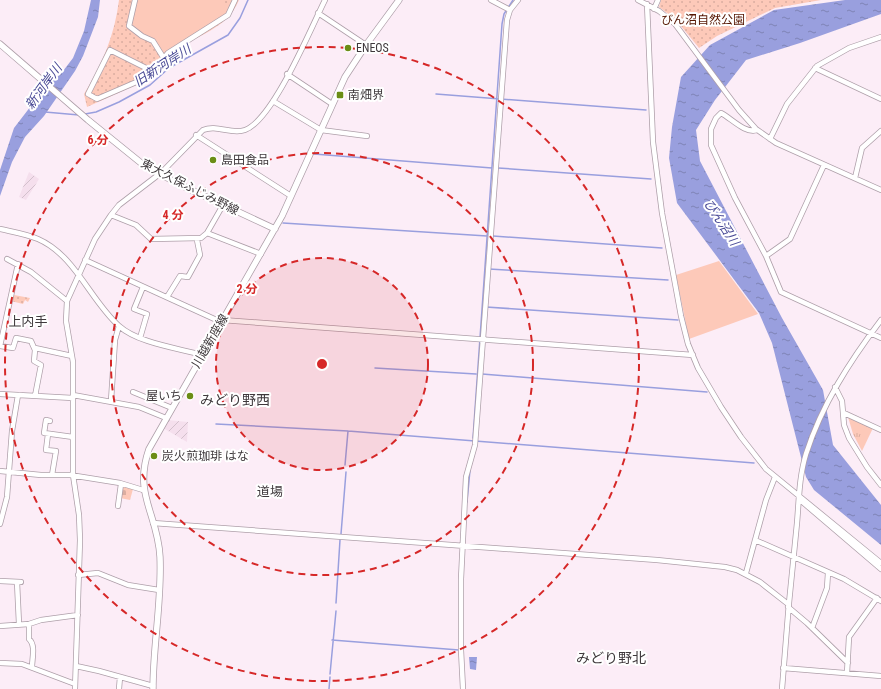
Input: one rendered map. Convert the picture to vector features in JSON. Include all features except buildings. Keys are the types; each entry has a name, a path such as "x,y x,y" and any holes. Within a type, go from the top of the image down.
{"main road":[{"name":"川越新座線","path":"153,687 160,553 154,523 143,490 146,459 166,418 275,229 348,72 399,0"},
{"name":"東大久保ふじみ野線","path":"0,44 134,159 159,174 275,229"}],"street":[{"path":"135,0 129,26 142,36 153,41 163,57"},
{"path":"152,71 110,50 88,94 97,99 148,77 163,57 228,15 235,0"},
{"path":"0,663 22,664 75,687 78,616 79,515 73,476 72,356 66,321 67,301 85,260 99,233 119,205 159,174 196,135 203,130 211,128 240,132 257,123 273,101 288,74 325,0"},
{"path":"491,0 510,10"},
{"path":"463,689 460,606 466,477 475,445 507,20 510,10 518,0"},
{"path":"638,0 654,8 676,24 743,116 757,130 770,139 881,190"},
{"path":"654,8 658,0"},
{"path":"647,4 653,142 661,206 681,316 686,337 693,355 706,381 732,424 766,469 881,563"},
{"path":"318,13 366,45"},
{"path":"770,139 787,104 815,68 849,48 881,37"},
{"path":"815,68 881,99"},
{"path":"288,74 332,104"},
{"path":"273,101 321,130 367,136"},
{"path":"757,130 752,131 730,121 721,113 713,123 710,139 713,151 735,198 766,256 781,292 881,338"},
{"path":"855,178 862,148 881,131"},
{"path":"196,135 291,196"},
{"path":"766,256 790,239 824,164"},
{"path":"111,215 136,226 151,239 197,240 207,233 223,205"},
{"path":"2,230 32,237 46,243 59,253 119,326 140,338 202,355"},
{"path":"207,233 261,254"},
{"path":"167,297 180,276 188,277 200,254 197,240"},
{"path":"7,259 31,272 67,301"},
{"path":"85,260 222,321 693,355"},
{"path":"18,264 0,346 13,348 16,338 31,341 34,348 34,361 41,365 35,396"},
{"path":"140,338 147,314 134,309 143,287"},
{"path":"782,689 800,477 811,441 832,394 881,320"},
{"path":"112,401 114,340 119,326"},
{"path":"34,348 72,356"},
{"path":"836,387 841,398 844,413 844,425 849,438 866,467 881,485"},
{"path":"134,392 172,408"},
{"path":"0,394 73,397 112,401 139,406 166,418"},
{"path":"0,524 8,497 12,431 18,395"},
{"path":"844,413 881,430"},
{"path":"50,421 46,420 44,433 73,437"},
{"path":"48,434 46,450 56,451 52,475"},
{"path":"0,471 73,476 121,484 143,490"},
{"path":"746,573 766,500 775,477"},
{"path":"118,506 121,484"},
{"path":"799,497 881,569"},
{"path":"154,523 657,560 725,567 746,573 788,606 848,663"},
{"path":"756,540 793,558 844,579 879,600 849,637 847,673"},
{"path":"78,575 98,573 128,585 159,590"},
{"path":"812,628 827,588 828,573"},
{"path":"0,581 19,582 18,624"},
{"path":"0,626 29,624 41,620 78,616"},
{"path":"29,624 29,639 33,647 32,668"},
{"path":"76,666 153,687"},
{"path":"783,668 881,676"},
{"path":"119,689 120,677"}],"shaded area":[{"path":"29,172 39,179 26,200 19,197"},
{"path":"167,420 188,422 187,442 163,428"}],"green space":[{"path":"119,0 239,0 233,11 225,20 206,33 185,44 166,58 162,63 158,75 87,107 84,94 107,49"},
{"path":"136,0 220,0 228,10 227,14 165,54 162,53 148,38 131,26"},
{"name":"びん沼自然公園","path":"661,0 821,0 775,8 717,36 699,48 676,20 659,7"},
{"path":"719,261 758,314 689,339 676,275"},
{"path":"14,295 30,298 28,302 25,300 23,304 11,301"},
{"path":"848,417 873,428 862,451 853,434"},
{"path":"124,486 133,489 130,500 120,498"}],"water":[{"path":"91,0 100,0 98,17 83,56 75,71 44,116 25,137 12,162 0,196 0,170 14,128 53,78 60,75 73,58 84,31"},
{"name":"びん沼川","path":"845,0 881,0 881,14 800,43 746,60 715,100 696,130 700,161 782,318 823,390 833,445 881,505 881,545 814,490 806,477 772,343 759,313 677,203 669,158 672,127 681,77 710,45 774,10"},
{"path":"469,657 477,657 476,670 470,669"}],"waterway":[{"name":"旧新河岸川","path":"85,114 96,112 119,102 150,85 169,68 228,35 240,18 248,0"},
{"path":"473,438 502,24 504,14 513,0"},
{"path":"436,94 646,110"},
{"name":"旧新河岸川","path":"45,112 79,115"},
{"path":"314,154 492,168"},
{"path":"498,168 651,179"},
{"path":"283,223 487,236"},
{"path":"493,236 662,248"},
{"path":"489,269 668,280"},
{"path":"486,307 678,320"},
{"path":"375,368 476,374"},
{"path":"482,374 707,392"},
{"path":"216,424 348,431 754,463"},
{"path":"345,465 348,431"},
{"path":"467,502 470,470"},
{"path":"341,534 346,472"},
{"path":"336,603 340,540"},
{"path":"459,609 459,643"},
{"path":"330,674 336,611"},
{"path":"332,640 459,650"},
{"path":"329,689 330,677"}],"place":[{"name":"ENEOS","path":"348,48"},
{"name":"南畑界","path":"340,95"},
{"name":"島田食品","path":"213,160"},
{"name":"屋いち","path":"190,396"},
{"name":"炭火煎珈琲 はな","path":"154,456"}],"district":[{"name":"上内手","path":"28,321"},
{"name":"みどり野西","path":"235,400"},
{"name":"道場","path":"270,491"},
{"name":"みどり野北","path":"611,658"}],"water label":[{"name":"新河岸川","path":"43,86"}]}
